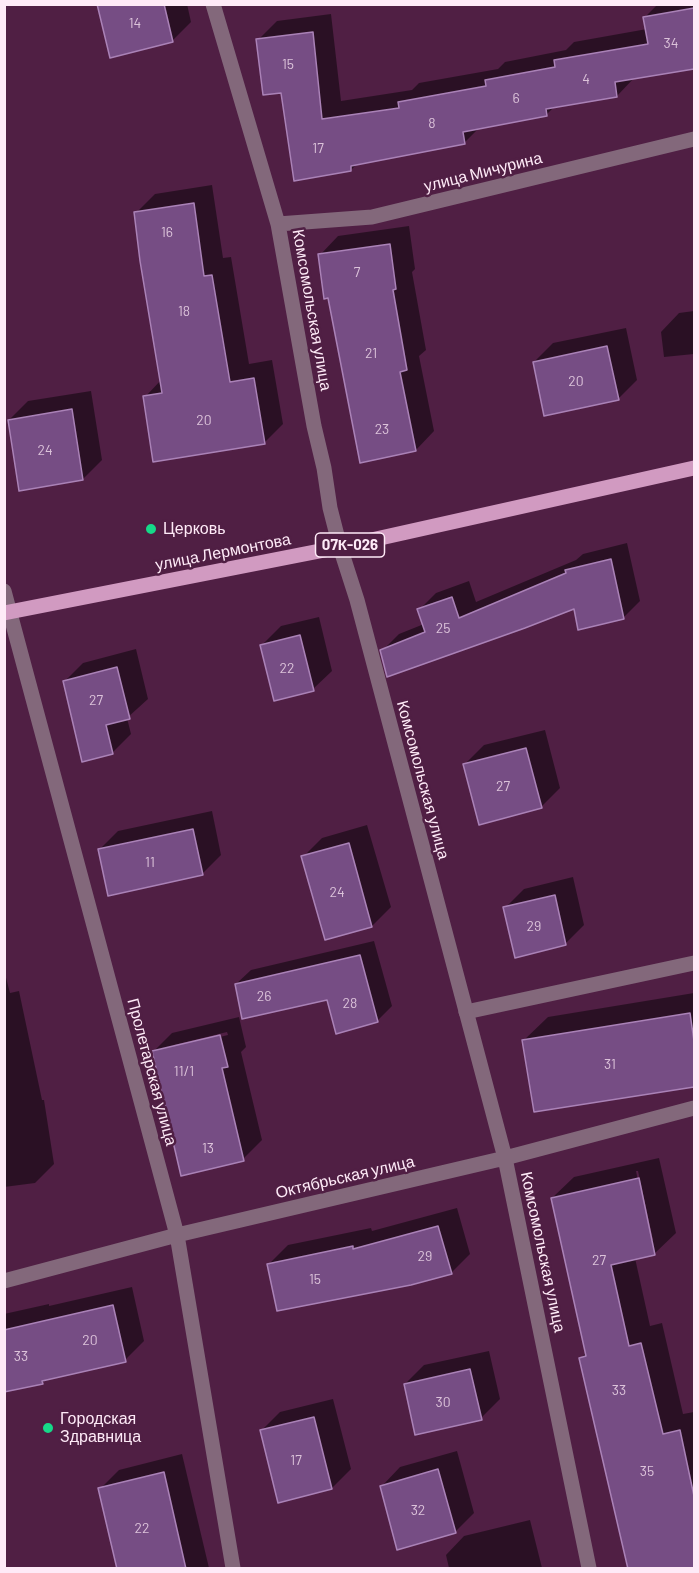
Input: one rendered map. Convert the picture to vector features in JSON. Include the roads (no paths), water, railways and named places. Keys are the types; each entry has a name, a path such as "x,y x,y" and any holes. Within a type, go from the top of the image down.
{"main road":[{"name":"улица Лермонтова","path":"7,612 339,547 694,468"}],"street":[{"name":"Комсомольская улица","path":"213,4 278,224 314,426 339,547 360,611 505,1158 590,1569"},
{"name":"улица Мичурина","path":"278,224 372,217 694,140"},
{"name":"Пролетарская улица","path":"4,591 7,612 177,1235 233,1569"},
{"path":"466,1012 694,963"},
{"name":"Октябрьская улица","path":"4,1281 177,1235 505,1158 694,1108"}],"place":[{"name":"Церковь","path":"151,529"},
{"name":"Городская Здравница","path":"48,1428"}]}
